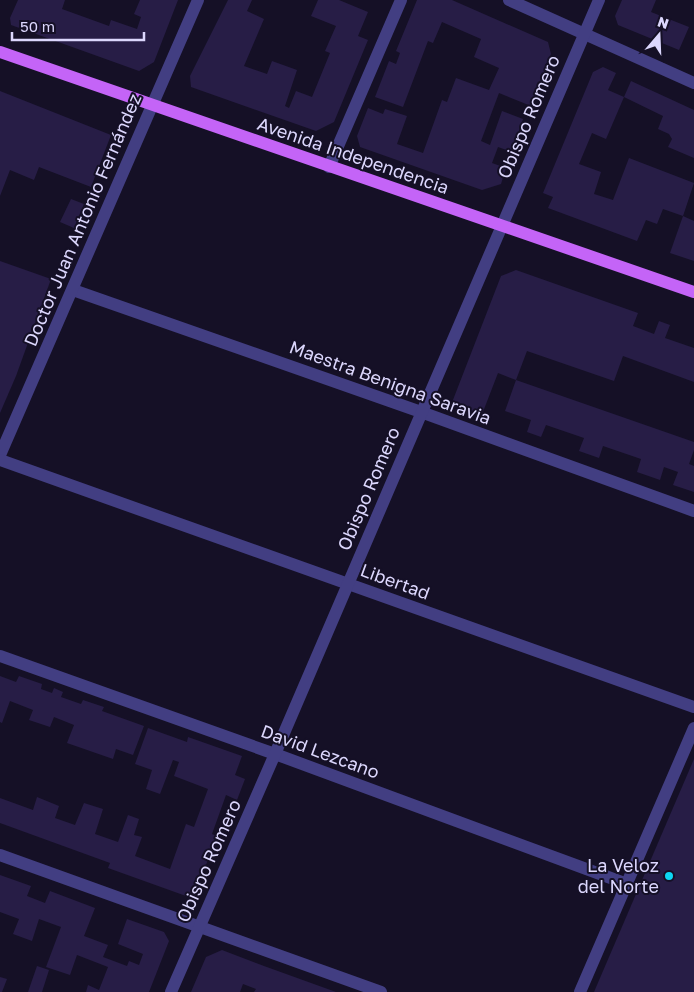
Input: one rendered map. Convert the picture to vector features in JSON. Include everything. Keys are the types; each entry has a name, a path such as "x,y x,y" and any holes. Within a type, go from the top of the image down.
{"main road":[{"name":"Avenida Independencia","path":"0,52 694,292"}],"street":[{"name":"Doctor Juan Antonio Fernández","path":"0,454 198,0"},
{"path":"329,166 401,0"},
{"path":"509,0 694,83"},
{"name":"Obispo Romero","path":"170,992 275,754 599,0"},
{"name":"Maestra Benigna Saravia","path":"73,290 421,412 694,511"},
{"name":"Libertad","path":"0,460 694,707"},
{"name":"David Lezcano","path":"0,656 275,754 627,884"},
{"path":"580,992 694,728"},
{"path":"0,855 381,992"}],"building":[{"path":"18,0 65,0 62,9 109,26 111,20 137,29 141,17 134,14 140,0 178,0 154,62 139,71 11,25 10,18"},
{"path":"228,0 252,0 247,11 264,19 244,66 267,74 272,61 297,70 285,106 289,108 296,91 312,97 330,53 325,51 336,26 311,16 318,0 339,0 368,12 358,36 368,40 334,122 316,131 191,87 190,76"},
{"path":"417,0 452,0 548,42 551,54 531,106 499,93 481,141 490,145 502,111 523,119 512,152 498,147 492,163 506,168 501,184 482,190 360,147 357,136 368,108 383,114 385,109 407,116 397,144 423,153 442,100 447,102 456,78 489,90 499,68 474,57 481,39 442,22 433,43 428,41 403,107 375,97 389,61 396,64 400,53 396,51"},
{"path":"622,0 656,0 651,12 689,27 679,50 618,25 615,16"},
{"path":"603,67 616,73 608,90 624,97 606,139 592,133 579,164 601,172 594,194 613,200 629,158 694,183 683,216 663,209 657,224 646,220 637,241 548,208 553,197 543,193 593,72"},
{"path":"631,81 694,110 694,158 668,147 672,139 669,134 658,129 663,116 624,97"},
{"path":"0,91 111,135 91,187 39,167 34,180 10,170 0,196"},
{"path":"71,199 84,204 74,228 60,222"},
{"path":"683,216 694,221 694,261 670,253"},
{"path":"0,261 51,279 16,376 0,413"},
{"path":"516,270 638,313 633,326 654,334 659,321 670,325 665,338 694,348 694,382 623,356 614,381 527,351 516,380 498,373 481,417 451,405 501,276"},
{"path":"516,380 694,442 694,450 689,464 694,466 694,492 673,485 678,472 664,467 660,480 637,472 641,459 603,446 599,458 579,451 584,438 546,425 541,437 527,432 531,420 505,411"},
{"path":"0,676 16,682 19,676 42,684 41,689 52,693 54,688 63,692 61,697 81,704 83,700 104,707 102,711 144,726 133,755 116,749 113,759 67,743 74,725 54,717 50,727 29,720 33,710 10,701 2,723 0,722"},
{"path":"148,728 187,742 188,737 242,756 235,775 245,779 237,800 226,795 212,834 217,836 196,891 186,896 108,868 110,863 0,823 0,798 33,810 37,797 59,806 55,818 75,825 84,803 103,809 95,834 118,842 128,815 139,819 134,835 142,837 135,856 170,869 186,824 194,827 208,789 174,776 179,762 173,760 160,794 146,789 152,770 135,764"},
{"name":"La Veloz del Norte","path":"694,759 694,992 594,992"},
{"path":"0,875 31,886 27,896 45,903 50,891 95,908 84,936 108,945 103,957 127,966 129,961 139,965 143,954 118,944 127,919 164,932 169,941 149,992 86,992 88,985 99,990 108,967 77,955 70,975 46,967 61,927 39,919 32,941 13,934 19,919 0,912"},
{"path":"222,950 336,992 254,992 256,989 243,984 240,992 191,992 206,957"},
{"path":"37,966 49,970 42,992 28,992"},
{"path":"0,977 7,979 2,992 0,992"}],"place":[{"name":"La Veloz del Norte","path":"669,876"}]}
